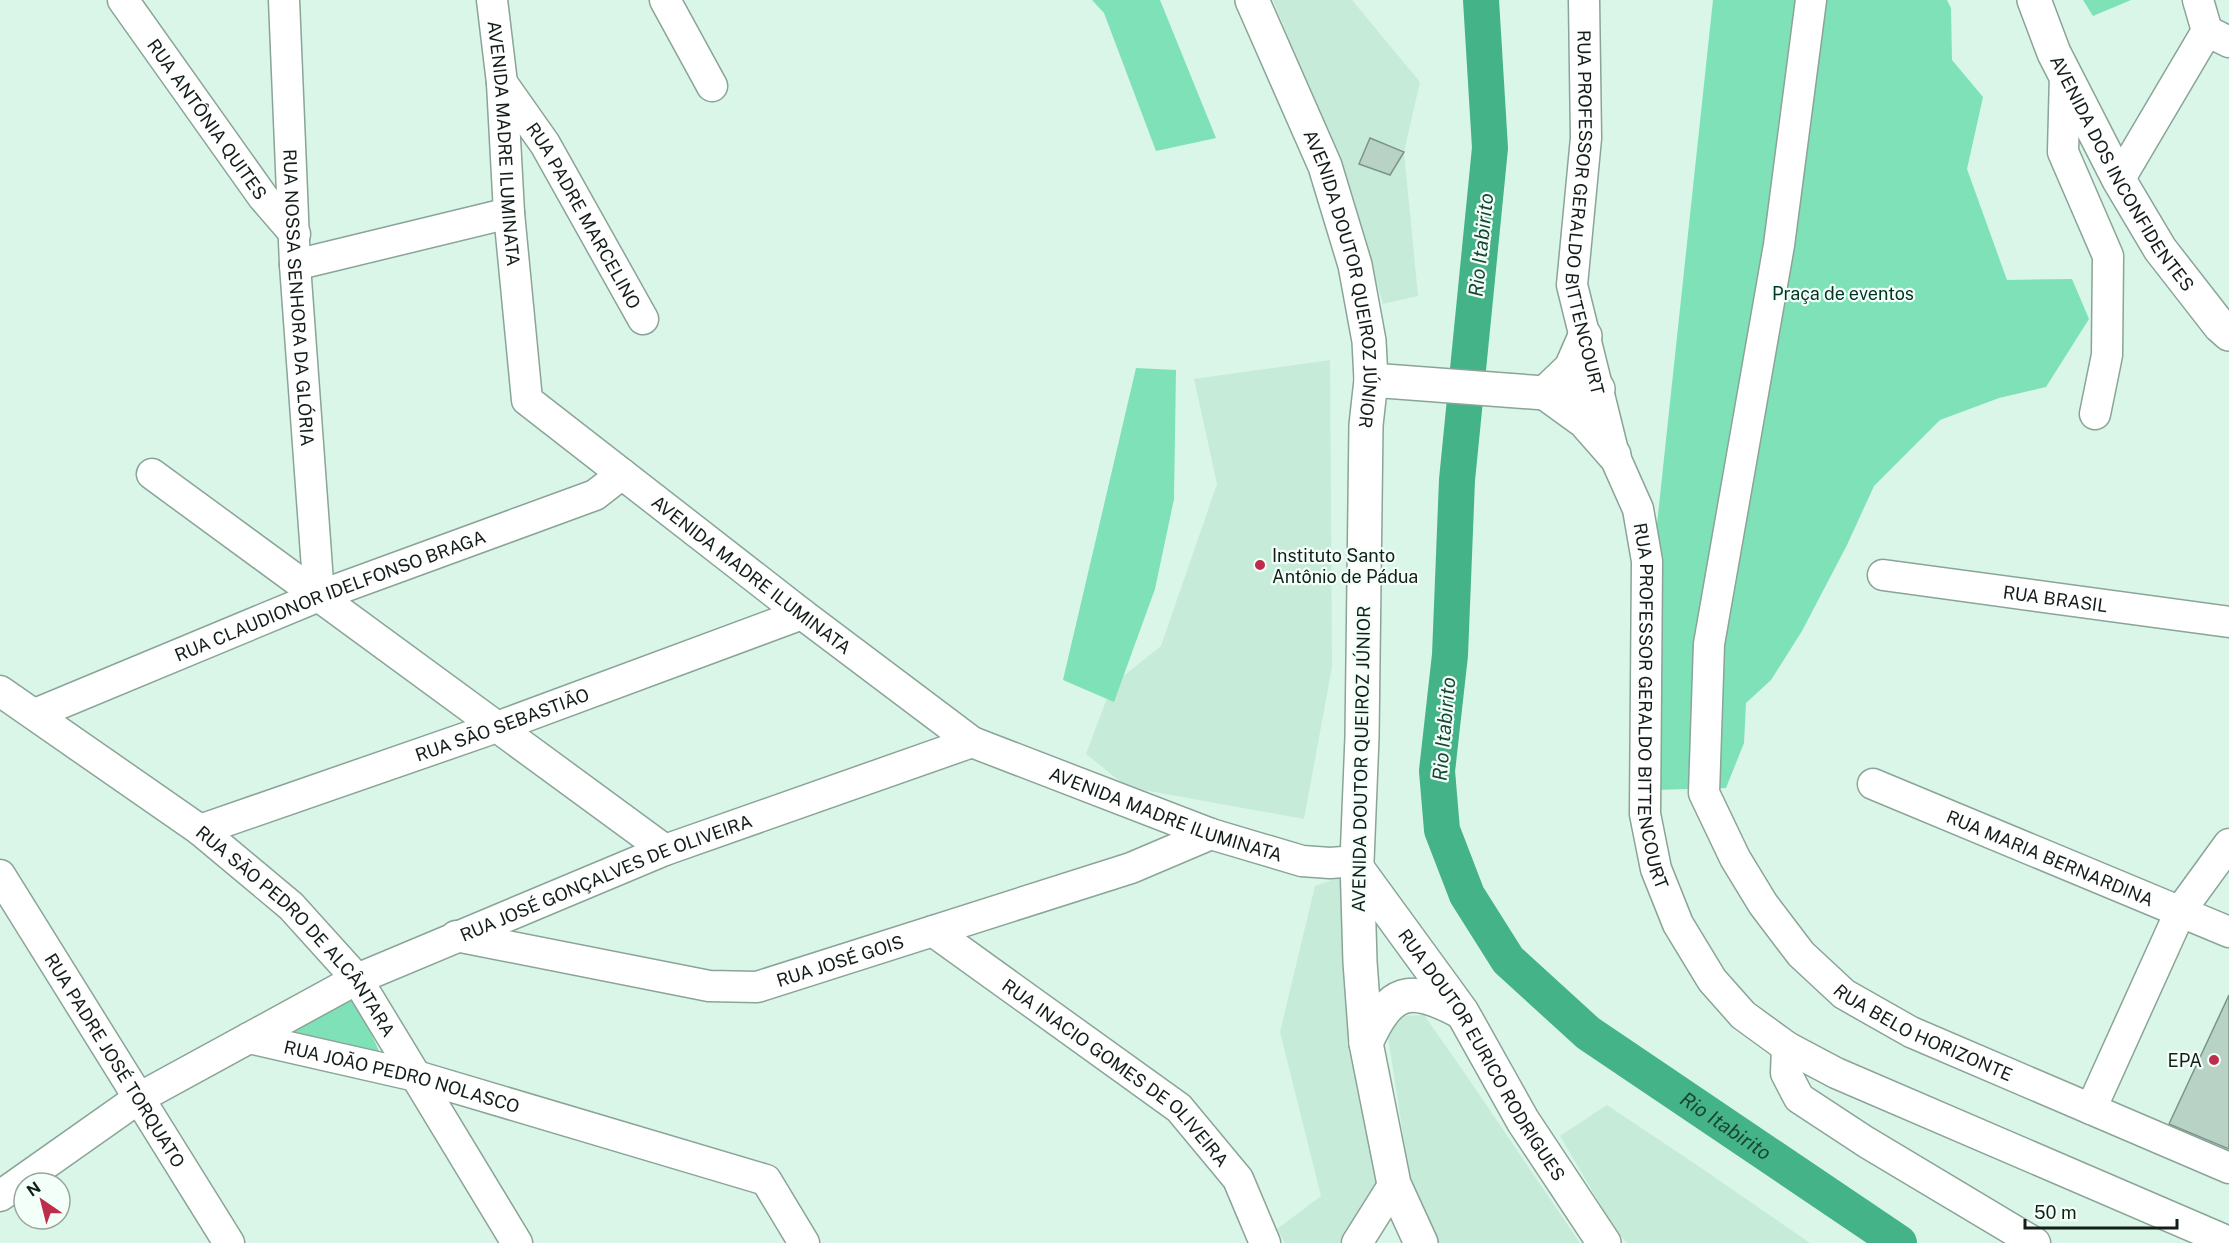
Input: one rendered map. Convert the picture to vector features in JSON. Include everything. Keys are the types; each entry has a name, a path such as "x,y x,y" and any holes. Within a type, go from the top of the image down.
{"main road":[{"name":"AVENIDA DOUTOR QUEIROZ JÚNIOR","path":"1252,0 1325,166 1355,265 1369,341 1371,380 1366,425 1362,737 1357,864 1366,1042 1394,1184 1421,1243"},
{"name":"AVENIDA DOS INCONFIDENTES","path":"2034,0 2064,74 2119,180 2160,249 2220,327 2229,334"},
{"path":"1537,392 1571,368 1585,336"},
{"path":"1371,380 1537,392 1598,389"},
{"path":"1537,392 1585,422 1614,455"},
{"name":"RUA DOUTOR EURICO RODRIGUES","path":"1357,864 1462,1012 1523,1121 1604,1243"},
{"path":"1366,1042 1377,1017 1389,1004 1405,996 1423,994 1462,1012"}],"street":[{"name":"RUA ANTÔNIA QUITES","path":"123,0 262,197 295,234"},
{"name":"RUA NOSSA SENHORA DA GLÓRIA","path":"284,0 295,265 319,596"},
{"name":"AVENIDA MADRE ILUMINATA","path":"492,0 502,83 509,213 527,400 801,614 972,742 1212,834 1302,861 1357,864"},
{"path":"665,0 712,86"},
{"name":"RUA PROFESSOR GERALDO BITTENCOURT","path":"1584,0 1586,138 1572,285 1614,455 1638,509 1647,561 1645,814 1656,869 1678,924 1712,980 1743,1015 1787,1047 1836,1073 2229,1242"},
{"name":"RUA BELO HORIZONTE","path":"1810,0 1779,245 1709,644 1704,793 1735,858 1763,904 1801,954 1844,994 1911,1032 2229,1167"},
{"path":"2119,180 2218,36 2198,0"},
{"path":"2064,74 2063,152 2108,256 2107,355 2095,414"},
{"name":"RUA PADRE MARCELINO","path":"502,83 545,144 643,319"},
{"path":"295,265 509,213"},
{"path":"152,474 665,850"},
{"name":"RUA CLAUDIONOR IDELFONSO BRAGA","path":"35,714 319,596 595,495 622,474"},
{"name":"RUA BRASIL","path":"1883,575 2229,622"},
{"name":"RUA SÃO SEBASTIÃO","path":"200,830 497,727 801,614"},
{"name":"RUA SÃO PEDRO DE ALCÂNTARA","path":"0,691 200,830 291,906 357,978 517,1243"},
{"name":"RUA JOSÉ GONÇALVES DE OLIVEIRA","path":"249,1038 357,978 665,850 972,742"},
{"name":"RUA MARIA BERNARDINA","path":"1873,784 2181,910 2229,932"},
{"name":"RUA JOSÉ GOIS","path":"456,936 709,986 757,987 1131,868 1212,834"},
{"path":"2091,1108 2181,910 2229,844"},
{"name":"RUA PADRE JOSÉ TORQUATO","path":"0,875 10,917 139,1098 229,1243"},
{"name":"RUA INACIO GOMES DE OLIVEIRA","path":"933,931 1179,1108 1238,1179 1265,1243"},
{"path":"0,1196 139,1098 249,1038"},
{"name":"RUA JOÃO PEDRO NOLASCO","path":"249,1038 416,1076 766,1180 804,1243"},
{"path":"1787,1047 1786,1073 1799,1098 1866,1142 2035,1243"},
{"path":"1357,1243 1394,1184"}],"shaded area":[{"path":"1273,0 1352,0 1420,82 1404,152 1418,296 1383,304 1346,179"},
{"name":"Instituto Santo Antônio de Pádua","path":"1330,360 1332,667 1304,819 1127,787 1086,754 1112,685 1161,646 1217,484 1194,379"},
{"path":"1349,874 1382,1183 1343,1243 1285,1243 1277,1229 1321,1196 1280,1032 1315,886"},
{"path":"1424,1015 1580,1243 1438,1243 1411,1187 1387,1030 1400,1016"},
{"path":"1607,1105 1810,1243 1627,1243 1616,1231 1560,1136"}],"green space":[{"path":"1092,0 1160,0 1216,138 1156,151 1104,13"},
{"name":"Praça de eventos","path":"1713,0 1947,0 1951,8 1952,60 1983,97 1967,169 2007,280 2072,279 2089,319 2046,387 1999,398 1940,420 1874,486 1847,545 1802,631 1771,680 1746,703 1744,743 1726,788 1654,790 1657,524"},
{"path":"2083,0 2131,0 2093,16"},
{"path":"1136,368 1176,370 1174,499 1155,589 1114,702 1063,680"},
{"path":"350,987 384,1062 263,1035"}],"building":[{"path":"1370,138 1404,152 1390,175 1359,164"},
{"name":"EPA","path":"2229,995 2229,1149 2169,1124"}],"waterway":[{"name":"Rio Itabirito","path":"1481,0 1490,148 1457,480 1450,655 1437,771 1442,830 1467,895 1508,960 1588,1033 1899,1243"}],"place":[{"name":"Instituto Santo Antônio de Pádua","path":"1260,565"},
{"name":"EPA","path":"2214,1060"}]}
